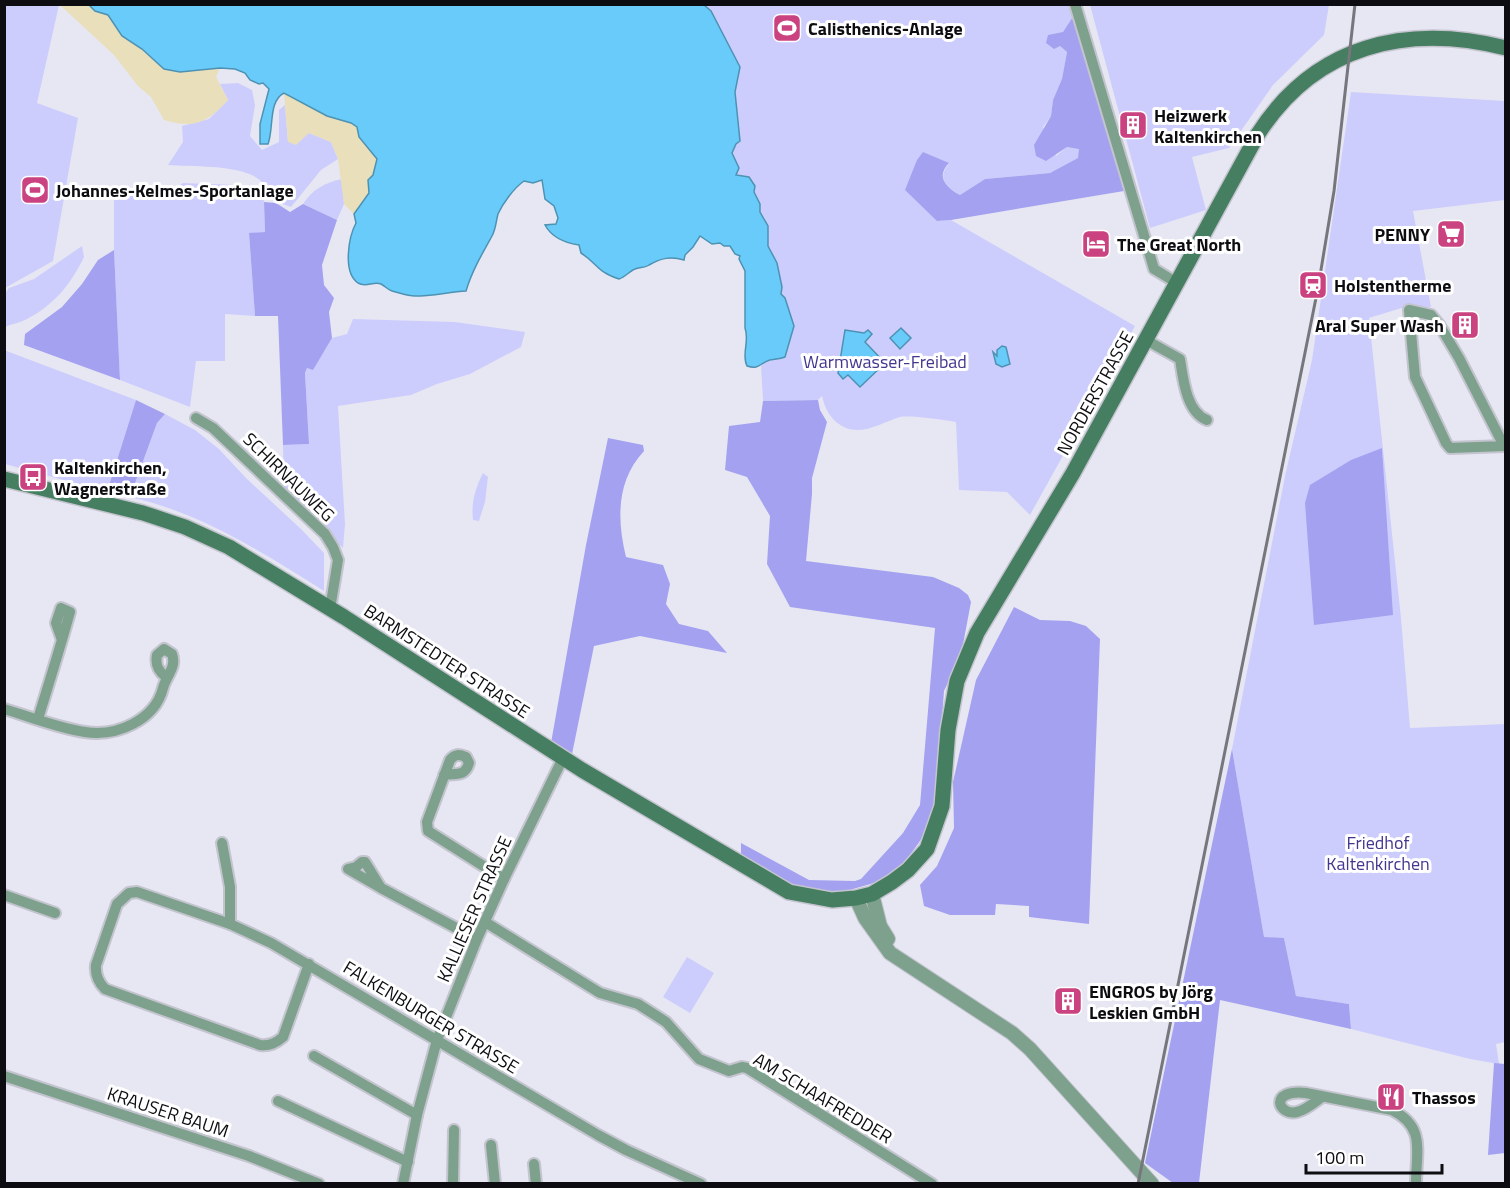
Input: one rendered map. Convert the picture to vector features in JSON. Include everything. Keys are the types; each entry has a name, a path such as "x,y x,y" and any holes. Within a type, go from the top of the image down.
{"main road":[{"name":"NORDERSTRASSE","path":"872,894 908,870 927,849 942,806 949,722 957,681 964,661 991,607 1073,473 1258,134 1279,105 1301,83 1341,57 1381,44 1433,38 1482,42 1506,48"},
{"name":"NORDERSTRASSE","path":"1482,42 1506,40"},
{"name":"BARMSTEDTER STRASSE","path":"4,479 125,508 185,527 229,547 563,758 789,892 832,900 872,894"}],"street":[{"path":"1075,4 1154,269 1176,284"},
{"path":"1409,310 1431,315 1440,326 1505,446 1450,448 1446,443 1415,377 1409,310"},
{"path":"1146,340 1180,359 1191,405 1196,413 1207,420"},
{"name":"SCHIRNAUWEG","path":"196,418 213,428 325,534 338,560 330,609"},
{"path":"38,719 62,640"},
{"path":"4,709 87,733 118,731 136,723 151,711 161,699 166,677"},
{"name":"KALLIESER STRASSE","path":"404,1184 417,1115 437,1040 477,939 563,758"},
{"path":"444,775 427,822 428,831 504,879"},
{"path":"222,843 230,887 230,924"},
{"path":"381,888 477,939"},
{"name":"FALKENBURGER STRASSE","path":"309,964 283,1037 267,1045 260,1045 105,989 97,979 96,965 113,914 122,898 129,893 137,892 230,924 309,964 598,1136 701,1184"},
{"path":"872,894 880,926 904,963"},
{"path":"4,895 55,913"},
{"path":"856,898 865,918 890,953 1012,1033 1030,1049 1152,1184"},
{"name":"AM SCHAAFREDDER","path":"485,922 600,993 638,1004 666,1022 699,1059 729,1071 742,1067 747,1068 932,1184"},
{"path":"315,1056 417,1115"},
{"name":"KRAUSER BAUM","path":"4,1076 249,1156 319,1184"},
{"path":"1322,1097 1392,1110 1409,1120 1416,1132 1416,1184"},
{"path":"278,1101 408,1162"},
{"path":"453,1184 454,1130"},
{"path":"491,1145 495,1184"},
{"path":"534,1164 536,1184"}],"green space":[{"path":"1090,4 1329,5 1324,35 1273,85 1229,148 1192,157 1206,210 1150,228"},
{"name":"Johannes-Kelmes-Sportanlage","path":"4,5 59,5 37,103 78,118 53,261 5,288"},
{"name":"Warmwasser-Freibad","path":"704,5 1069,5 1074,15 1063,32 1060,46 1067,52 1062,80 1053,100 1051,116 1043,127 1056,156 1067,147 1079,148 1079,158 1050,173 985,179 960,195 947,186 943,178 949,164 923,152 937,221 951,220 1135,326 1030,515 1007,492 959,490 956,422 900,417 871,428 857,430 842,426 834,420 826,409 822,396 818,400 763,401 761,366 765,362 776,360 794,326 785,298 781,294 782,287 777,264 768,246 765,218 760,212 760,203 754,192 736,175 739,168 732,153 740,141 735,92 740,67 711,11"},
{"path":"238,83 252,90 255,105 250,136 262,150 279,142 279,110 285,105 288,142 309,133 331,142 338,159 321,170 291,207 269,199 262,182 244,172 168,165 183,142 182,126 209,119 228,100 220,84"},
{"name":"Friedhof Kaltenkirchen","path":"1351,92 1505,101 1505,200 1413,211 1431,307 1405,307 1369,318 1401,618 1410,728 1505,724 1506,1042 1496,1044 1499,1064 1470,1059 1351,1029 1349,1004 1296,996 1284,938 1264,938 1232,749 1285,476 1312,360"},
{"path":"342,179 344,204 337,220 303,204 320,187"},
{"path":"183,183 261,186 265,232 249,234 255,316 225,314 225,361 196,361 190,407 120,380 114,250 114,196 172,191"},
{"path":"82,246 84,257 61,293 37,313 5,327 5,293 9,288 34,279"},
{"path":"353,319 455,322 525,332 521,347 470,374 411,395 338,406 345,524 343,548 284,489 283,445 309,444 305,373 307,368 313,369 332,338 347,334"},
{"path":"4,350 136,400 107,492 5,464"},
{"path":"165,414 195,430 219,449 324,553 324,591 255,549 207,524 157,504 130,497 157,423"},
{"path":"483,473 488,477 485,502 479,521 473,520 473,501"},
{"path":"687,957 714,973 690,1013 663,997"}],"shaded area":[{"path":"89,5 704,5 711,11 740,67 735,92 740,141 732,153 739,168 736,175 749,177 755,186 754,192 760,204 760,212 768,226 768,246 777,263 782,287 781,294 785,298 794,326 785,357 766,361 757,367 747,366 745,361 747,338 745,271 739,259 740,256 735,254 730,246 720,243 712,244 700,236 685,255 684,260 662,259 646,267 635,269 619,279 602,271 581,253 579,245 560,239 548,230 545,225 556,224 558,218 554,206 545,199 542,180 533,183 524,181 506,201 498,214 493,233 466,291 412,296 391,290 381,284 358,283 353,278 348,263 349,245 356,223 354,214 369,193 368,180 373,175 377,159 359,137 357,127 327,116 284,93 279,97 273,109 268,144 260,144 260,124 269,89 263,83 259,84 250,80 245,73 235,69 220,68 180,72 164,69 142,49 122,36 108,15 95,11"},
{"path":"1074,15 1124,191 937,221 905,190 917,160 923,152 949,163 943,173 944,182 960,195 985,179 1050,173 1078,158 1079,149 1067,147 1046,161 1036,156 1034,145 1051,116 1053,100 1062,79 1067,52 1060,46 1054,49 1046,43 1048,35 1063,32"},
{"path":"264,202 276,203 290,212 303,204 337,220 322,265 324,285 334,298 329,312 332,338 313,370 307,368 305,373 309,444 283,445 278,316 255,316 249,233 265,232"},
{"path":"114,250 120,380 24,345 25,334 62,307 82,284 98,260"},
{"path":"901,328 911,338 900,349 890,338"},
{"path":"845,330 864,333 868,330 872,334 865,342 885,363 860,387 848,375 843,379 838,373"},
{"path":"1002,346 1006,347 1010,364 1002,367 996,364 993,352 997,356 997,350"},
{"path":"136,400 165,414 157,423 130,497 107,492"},
{"path":"818,400 820,410 827,422 812,478 806,561 933,577 959,588 968,595 971,602 961,655 944,691 936,804 931,823 900,868 881,881 839,893 815,891 792,885 741,858 741,843 809,880 855,881 861,879 903,833 920,805 935,628 790,607 767,564 770,516 747,477 725,470 729,426 760,422 763,401"},
{"path":"608,438 643,445 644,451 628,475 621,501 621,529 626,557 663,565 670,584 666,604 679,624 708,631 727,653 640,636 594,646 572,754 551,743 586,545"},
{"path":"1382,448 1393,615 1314,625 1305,503 1310,485 1351,460"},
{"path":"1014,607 1040,620 1070,621 1086,626 1100,639 1089,924 1029,917 1029,906 996,904 995,915 950,915 924,906 920,885 937,866 954,828 953,782 976,680"},
{"path":"1232,749 1264,937 1284,938 1296,996 1349,1004 1351,1029 1220,1000 1199,1183 1173,1183 1145,1163"},
{"path":"1494,1063 1505,1064 1505,1153 1488,1155"}],"sand":[{"path":"60,5 89,5 95,11 108,15 122,36 142,49 153,60 180,72 220,68 216,77 228,100 213,114 199,122 184,124 164,120 151,97 138,86 114,55"},
{"path":"284,93 327,116 357,127 359,137 377,158 369,193 354,214 344,204 338,159 331,142 309,133 296,145 288,142"}],"railway":[{"path":"1138,1184 1318,288 1334,191 1355,4"}],"place":[{"name":"Calisthenics-Anlage","path":"787,28"},
{"name":"Heizwerk Kaltenkirchen","path":"1133,125"},
{"name":"Johannes-Kelmes-Sportanlage","path":"35,190"},
{"name":"PENNY","path":"1451,234"},
{"name":"The Great North","path":"1096,244"},
{"name":"Holstentherme","path":"1313,285"},
{"name":"Aral Super Wash","path":"1465,325"},
{"name":"Kaltenkirchen, Wagnerstraße","path":"33,477"},
{"name":"ENGROS by Jörg Leskien GmbH","path":"1068,1001"},
{"name":"Thassos","path":"1391,1097"}]}
